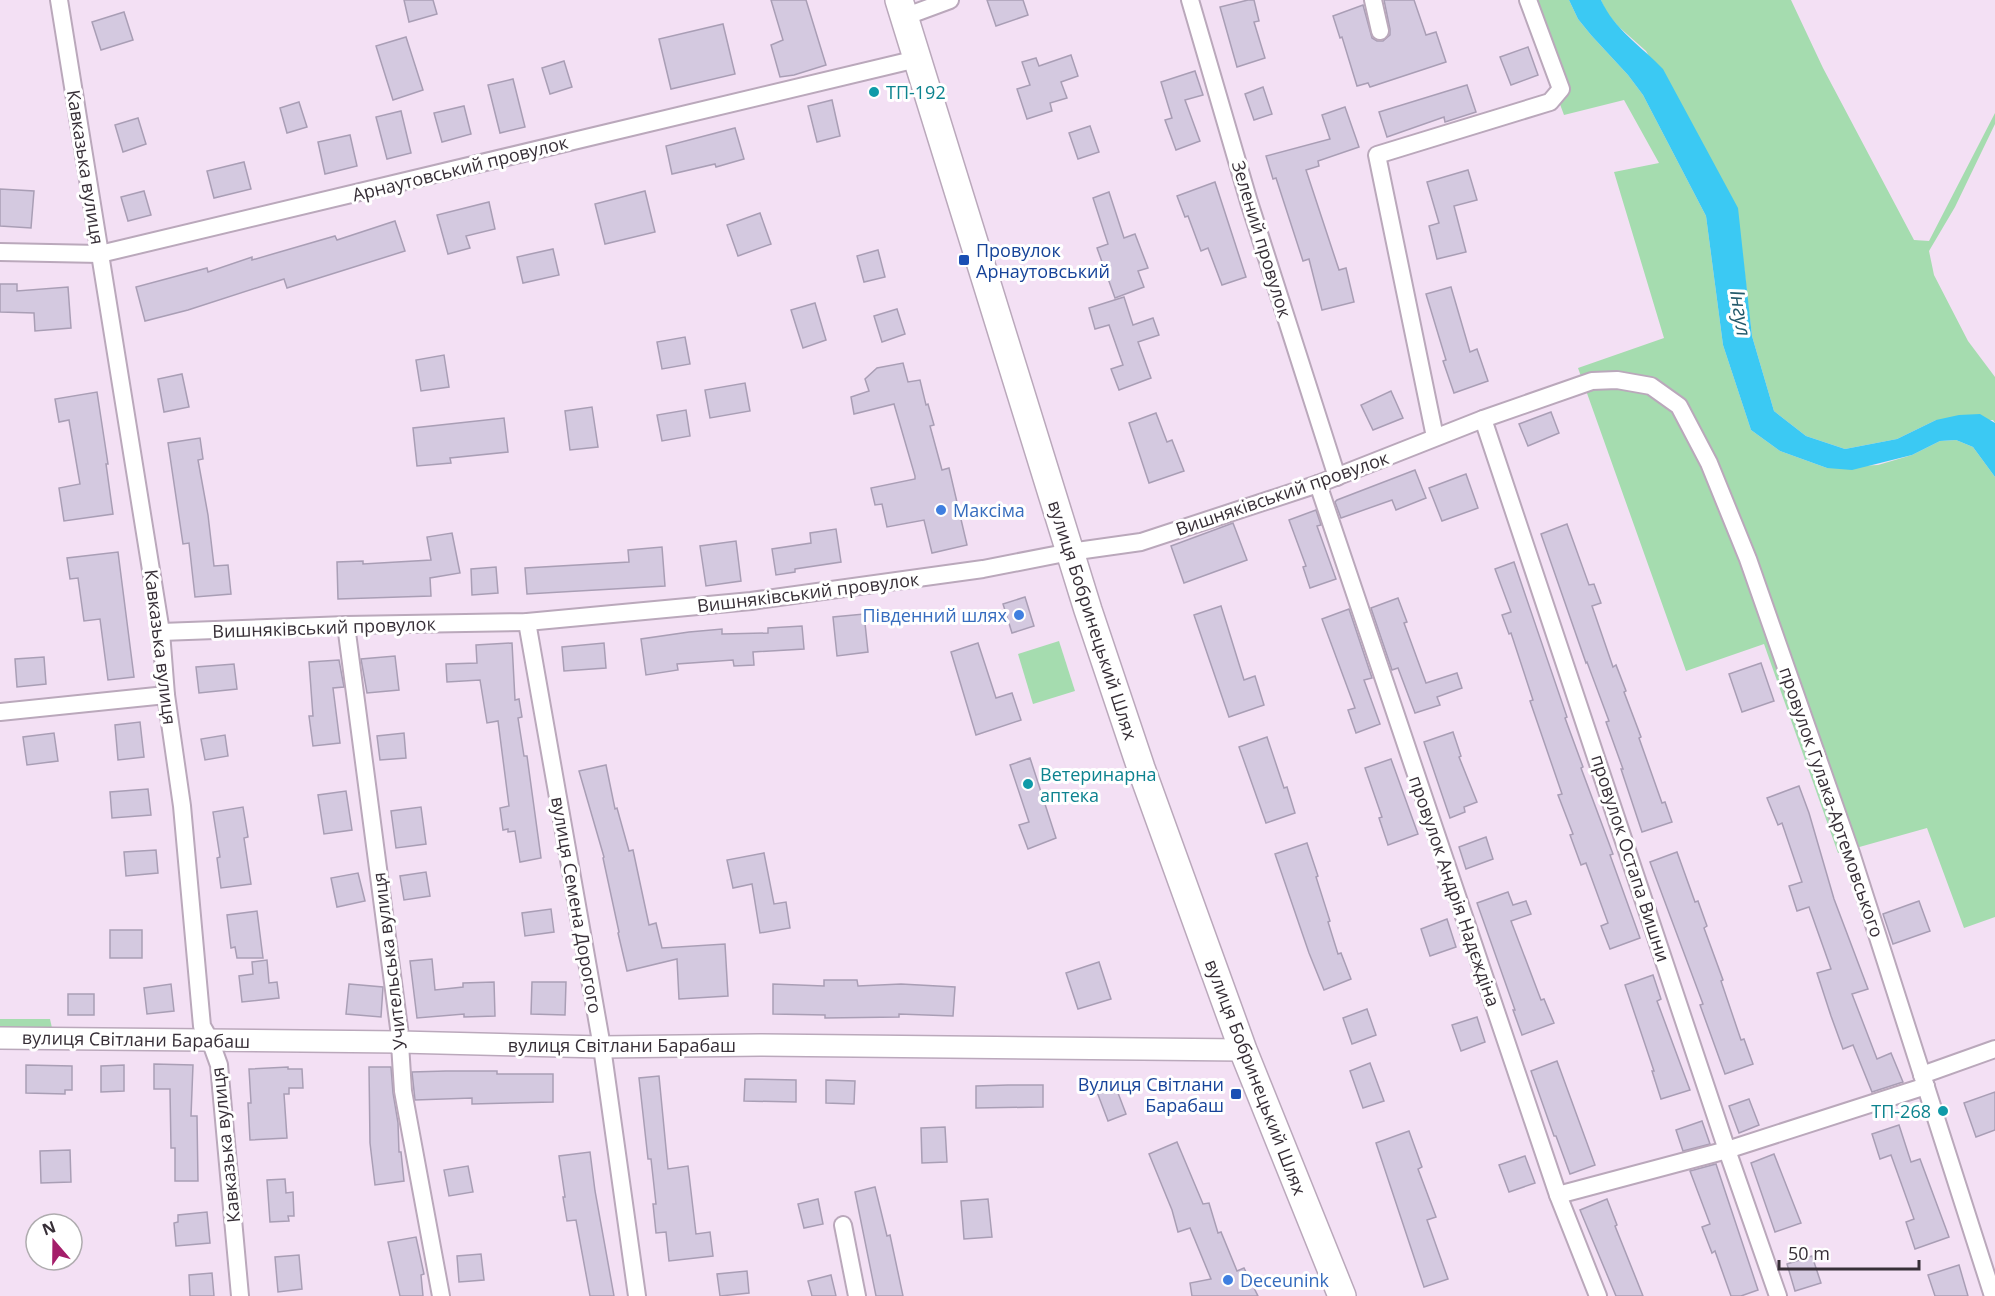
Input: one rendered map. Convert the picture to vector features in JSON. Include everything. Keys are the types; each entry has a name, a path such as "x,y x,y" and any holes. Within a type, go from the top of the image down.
{"main road":[{"name":"вулиця Бобринецький Шлях","path":"902,8 1070,552 1141,768 1243,1050 1342,1296"}],"street":[{"name":"Кавказька вулиця","path":"59,0 161,632 166,695 182,806 202,1026 219,1065 240,1296"},
{"path":"902,8 950,0"},
{"name":"Зелений провулок","path":"1190,0 1249,202 1337,477"},
{"path":"1373,0 1380,31"},
{"path":"1435,437 1377,155 1550,102 1561,89 1528,0"},
{"name":"Арнаутовський провулок","path":"0,252 100,254 917,59"},
{"name":"провулок Гулака-Артемовського","path":"1592,381 1617,380 1651,386 1679,406 1709,463 1748,559 1847,841 1993,1296"},
{"name":"Вишняківський провулок","path":"161,632 346,625 527,622 751,602 983,569 1070,552 1141,542 1318,484 1435,437 1592,381"},
{"name":"провулок Остапа Вишни","path":"1483,419 1778,1296"},
{"name":"провулок Андрія Надєждіна","path":"1318,484 1558,1195 1598,1296"},
{"name":"вулиця Семена Дорогого","path":"527,622 602,1047 637,1296"},
{"name":"Учительська вулиця","path":"346,625 400,1042 403,1091 441,1296"},
{"path":"0,712 166,695"},
{"name":"вулиця Світлани Барабаш","path":"0,1038 400,1042 602,1047 1243,1050"},
{"path":"1558,1195 1727,1150 1924,1080 1995,1049"},
{"path":"843,1225 857,1296"}],"green space":[{"path":"1521,0 1569,0 1578,19 1643,95 1706,216 1723,345 1751,430 1780,451 1827,468 1878,465 1912,455 1940,441 1956,440 1973,447 1995,477 1995,917 1964,928 1927,828 1838,853 1764,644 1686,671 1578,368 1664,338 1614,172 1659,163 1624,100 1564,115"},
{"path":"1601,0 1791,0 1823,68 1914,240 1929,241 1995,113 1995,124 1955,207 1929,251 1934,275 1968,341 1995,377 1995,423 1993,420 1936,420 1897,439 1845,449 1806,436 1774,411 1752,336 1737,208 1646,51 1619,27 1606,12"},
{"path":"1059,641 1075,691 1033,704 1018,654"},
{"path":"0,1019 50,1019 52,1028 0,1027"}],"water":[{"name":"Інгул","path":"1569,0 1601,0 1621,29 1663,69 1738,208 1752,336 1774,411 1806,436 1845,449 1897,439 1936,420 1959,415 1980,414 1995,423 1995,477 1973,447 1956,440 1940,441 1912,455 1852,470 1827,468 1780,451 1751,430 1723,345 1706,216 1643,95 1578,19"}],"building":[{"path":"404,0 433,0 437,14 409,22"},
{"path":"771,0 806,0 826,65 780,77 771,45 783,40"},
{"path":"987,0 1023,0 1028,15 996,26"},
{"path":"1254,0 1259,21 1254,22 1265,58 1237,67 1220,7"},
{"path":"1384,0 1414,0 1426,35 1436,32 1446,62 1370,87 1368,83 1357,86 1333,16 1363,5 1372,38 1383,41 1390,35"},
{"path":"124,12 133,40 101,50 92,22"},
{"path":"723,24 735,74 671,89 659,39"},
{"path":"406,37 423,90 393,100 376,46"},
{"path":"1528,47 1538,75 1511,85 1500,57"},
{"path":"1071,55 1078,76 1061,82 1067,98 1050,103 1052,111 1027,119 1017,89 1030,85 1022,62 1036,58 1039,66"},
{"path":"564,61 572,87 550,94 542,68"},
{"path":"1195,71 1203,95 1185,100 1200,141 1176,150 1165,120 1172,118 1161,82"},
{"path":"513,79 525,127 500,133 488,85"},
{"path":"1467,85 1476,112 1445,122 1444,117 1387,137 1379,112"},
{"path":"1263,87 1272,114 1254,120 1245,94"},
{"path":"832,100 840,136 817,142 808,106"},
{"path":"299,102 307,127 287,133 280,108"},
{"path":"464,106 471,134 442,142 434,113"},
{"path":"1345,107 1359,147 1318,161 1319,166 1306,170 1339,270 1346,268 1354,302 1322,310 1309,259 1303,261 1276,178 1273,179 1266,156 1330,139 1322,115"},
{"path":"401,111 411,153 387,159 376,117"},
{"path":"138,118 146,144 123,152 115,125"},
{"path":"1090,126 1099,152 1078,159 1069,133"},
{"path":"735,128 744,159 716,167 715,164 672,174 666,146"},
{"path":"350,135 357,166 325,174 318,142"},
{"path":"244,162 251,189 214,198 207,171"},
{"path":"1468,170 1477,200 1454,206 1466,252 1437,259 1429,226 1439,223 1427,182"},
{"path":"1215,182 1246,277 1222,285 1208,248 1201,251 1188,216 1185,217 1177,196"},
{"path":"0,189 34,191 31,228 0,226"},
{"path":"144,191 151,215 128,221 121,197"},
{"path":"645,191 655,232 605,244 595,204"},
{"path":"1109,192 1124,238 1135,234 1148,268 1138,271 1144,287 1115,298 1097,248 1108,244 1093,198"},
{"path":"489,202 495,229 466,236 470,248 448,254 437,215"},
{"path":"760,213 771,244 738,256 727,225"},
{"path":"395,221 405,251 287,288 284,279 188,310 145,321 136,287 207,268 208,272 252,257 252,260 335,236 337,240"},
{"path":"553,249 559,275 523,283 517,257"},
{"path":"878,250 885,277 864,282 857,256"},
{"path":"0,284 17,284 17,291 68,287 71,328 35,331 34,313 0,312"},
{"path":"1451,287 1470,352 1477,349 1488,381 1454,393 1443,361 1446,360 1426,294"},
{"path":"1124,297 1133,325 1153,318 1159,335 1138,342 1151,378 1119,390 1111,369 1123,365 1109,325 1095,329 1089,308"},
{"path":"815,303 826,340 803,348 791,310"},
{"path":"897,309 905,334 882,342 874,316"},
{"path":"685,337 690,364 662,369 657,342"},
{"path":"444,355 449,387 421,391 416,360"},
{"path":"903,363 908,382 920,380 934,425 930,426 942,470 949,468 967,545 932,553 924,520 887,527 882,504 875,505 871,488 915,479 915,476 894,404 854,414 851,397 869,391 865,379 877,368"},
{"path":"182,374 189,407 164,412 158,379"},
{"path":"745,383 750,411 710,418 705,390"},
{"path":"1391,391 1403,418 1373,430 1361,405"},
{"path":"97,392 113,514 64,521 59,488 80,484 69,420 59,422 55,399"},
{"path":"592,407 598,447 570,450 565,411"},
{"path":"686,410 690,436 662,441 657,415"},
{"path":"1551,412 1559,433 1528,446 1519,424"},
{"path":"1156,413 1167,442 1172,440 1184,471 1149,483 1129,423"},
{"path":"504,418 508,452 450,458 451,463 417,466 413,428"},
{"path":"200,438 203,459 198,460 214,566 228,565 231,594 195,597 189,543 183,544 168,443"},
{"path":"1415,470 1426,498 1396,510 1392,500 1341,518 1335,502 1337,500"},
{"path":"1466,474 1478,508 1442,521 1429,488"},
{"path":"1316,510 1321,525 1317,526 1336,579 1310,588 1303,567 1306,566 1289,520"},
{"path":"1233,523 1247,560 1184,583 1171,546"},
{"path":"1567,524 1589,585 1594,584 1601,603 1592,606 1613,667 1616,665 1626,691 1624,692 1662,803 1665,802 1672,822 1642,832 1606,722 1609,721 1541,534"},
{"path":"836,529 841,562 795,569 795,572 776,575 772,549 811,543 810,533"},
{"path":"452,533 460,573 430,578 431,596 338,599 337,562 363,561 363,564 431,560 427,537"},
{"path":"736,541 741,581 706,586 700,546"},
{"path":"662,547 665,586 527,594 525,568 629,562 628,550"},
{"path":"118,552 134,677 108,680 100,619 84,621 78,578 70,579 67,558"},
{"path":"1514,562 1567,717 1565,718 1583,767 1581,768 1613,854 1610,855 1640,938 1610,949 1601,926 1608,923 1586,863 1581,865 1570,835 1573,834 1558,795 1562,794 1530,701 1533,700 1511,633 1509,634 1502,615 1511,612 1495,569"},
{"path":"496,567 498,593 472,595 471,569"},
{"name":"Південний шлях","path":"1025,597 1034,626 1012,633 1003,604"},
{"path":"1398,598 1407,622 1404,623 1426,683 1457,673 1462,688 1437,697 1440,705 1415,713 1398,668 1392,670 1371,608"},
{"path":"1221,606 1244,680 1255,676 1264,705 1229,717 1194,615"},
{"path":"1349,609 1372,678 1364,680 1380,724 1356,733 1348,710 1355,708 1322,619"},
{"path":"864,614 868,652 837,656 833,617"},
{"path":"802,626 804,649 753,652 754,665 734,666 733,660 677,664 678,670 646,675 641,639 722,629 722,634 768,633 768,628"},
{"path":"512,643 515,700 519,699 522,717 518,718 524,756 527,756 541,858 520,862 515,831 503,830 500,808 509,806 498,721 487,723 480,680 447,682 446,664 477,663 476,645"},
{"path":"604,643 606,668 564,671 562,647"},
{"path":"978,643 996,698 1012,693 1021,720 976,735 951,652"},
{"path":"395,656 399,690 367,693 361,659"},
{"path":"44,657 46,684 17,687 15,659"},
{"path":"339,660 344,687 333,688 340,743 313,746 309,716 313,716 309,662"},
{"path":"1761,663 1774,701 1742,712 1729,674"},
{"path":"234,664 237,689 199,693 196,667"},
{"path":"140,722 144,757 118,760 115,725"},
{"path":"1453,732 1461,756 1459,757 1477,802 1464,807 1465,812 1450,818 1424,742"},
{"path":"54,733 58,761 27,765 23,737"},
{"path":"404,733 406,758 380,760 377,736"},
{"path":"225,735 228,756 205,760 201,739"},
{"path":"1267,737 1295,813 1266,823 1239,747"},
{"path":"1030,758 1056,838 1028,849 1019,825 1029,822 1010,765"},
{"path":"1391,759 1418,834 1388,845 1379,818 1382,817 1365,768"},
{"path":"606,765 615,809 617,808 629,851 633,850 649,925 656,923 662,948 725,944 728,996 679,999 677,959 627,971 604,857 579,771"},
{"path":"1799,786 1834,899 1868,989 1852,994 1877,1059 1891,1053 1903,1082 1872,1092 1853,1045 1843,1049 1831,1016 1817,973 1831,969 1809,907 1797,911 1789,886 1802,882 1782,823 1778,825 1767,798"},
{"path":"148,789 151,815 112,818 110,792"},
{"path":"346,791 352,830 324,834 318,795"},
{"path":"243,807 248,837 244,838 251,884 221,888 217,858 220,857 213,812"},
{"path":"421,807 426,844 396,848 391,811"},
{"path":"1486,837 1493,859 1466,869 1459,847"},
{"path":"1307,843 1338,954 1341,953 1351,979 1324,990 1275,854"},
{"path":"156,850 158,873 126,876 124,852"},
{"path":"1677,852 1695,902 1698,901 1707,926 1704,928 1723,980 1721,981 1741,1040 1744,1039 1753,1064 1725,1074 1700,1005 1703,1004 1650,862"},
{"path":"764,853 774,904 786,902 790,928 760,933 752,884 733,888 727,860"},
{"path":"426,872 430,896 404,900 400,876"},
{"path":"358,873 365,901 337,907 331,878"},
{"path":"1508,892 1513,905 1526,901 1531,914 1511,921 1541,1000 1544,999 1554,1023 1522,1035 1477,903"},
{"path":"1919,901 1930,931 1893,944 1883,914"},
{"path":"551,909 554,932 525,936 522,913"},
{"path":"257,911 263,958 237,958 235,947 231,948 227,915"},
{"path":"1447,919 1456,947 1430,956 1421,929"},
{"path":"110,930 142,930 142,958 110,958"},
{"path":"432,959 435,990 463,987 463,983 494,982 495,1016 464,1017 464,1014 417,1018 410,961"},
{"path":"267,960 269,983 277,982 279,998 242,1002 239,976 253,974 252,962"},
{"path":"1099,962 1111,999 1078,1009 1066,973"},
{"path":"1653,975 1661,999 1657,1001 1690,1090 1661,1099 1625,985"},
{"path":"824,980 857,980 858,986 901,984 955,987 953,1016 899,1014 899,1017 825,1018 825,1015 773,1014 773,984 824,986"},
{"path":"532,982 566,982 565,1015 531,1014"},
{"path":"171,984 174,1011 147,1014 144,988"},
{"path":"349,984 383,987 381,1017 346,1014"},
{"path":"68,994 94,994 94,1015 68,1015"},
{"path":"1367,1009 1376,1035 1352,1044 1343,1018"},
{"path":"1477,1017 1485,1042 1461,1051 1452,1025"},
{"path":"1557,1061 1595,1165 1570,1174 1531,1071"},
{"path":"1370,1063 1384,1101 1363,1108 1350,1071"},
{"path":"154,1064 193,1065 191,1116 197,1116 198,1181 175,1181 175,1148 171,1148 170,1089 154,1089"},
{"path":"26,1065 72,1066 72,1090 65,1090 65,1094 26,1093"},
{"path":"124,1065 124,1091 101,1092 101,1066"},
{"path":"288,1067 288,1069 302,1069 303,1088 289,1088 289,1094 284,1094 287,1138 250,1140 249,1069"},
{"path":"369,1067 391,1067 404,1181 375,1185 370,1143"},
{"path":"412,1072 553,1074 553,1102 472,1104 472,1098 415,1100"},
{"path":"659,1076 668,1169 688,1166 696,1234 710,1232 713,1256 669,1261 666,1232 656,1233 653,1204 656,1204 651,1159 648,1159 639,1078"},
{"path":"745,1079 796,1080 796,1102 744,1101"},
{"path":"826,1080 855,1081 854,1104 826,1103"},
{"path":"1043,1085 1043,1107 976,1108 976,1086"},
{"path":"1115,1085 1126,1114 1108,1121 1097,1092"},
{"path":"1995,1092 1995,1130 1976,1137 1964,1103"},
{"path":"1749,1099 1759,1125 1739,1133 1729,1106"},
{"path":"1702,1121 1710,1144 1683,1151 1676,1130"},
{"path":"1899,1125 1911,1162 1920,1159 1949,1237 1915,1249 1906,1222 1914,1219 1891,1155 1880,1159 1872,1134"},
{"path":"945,1127 947,1162 922,1163 921,1128"},
{"path":"1409,1131 1422,1167 1418,1169 1436,1217 1427,1220 1448,1279 1424,1287 1376,1143"},
{"path":"1177,1142 1203,1204 1209,1203 1218,1233 1221,1232 1237,1271 1244,1268 1258,1296 1192,1296 1190,1283 1211,1279 1190,1228 1178,1232 1172,1210 1149,1154"},
{"path":"70,1150 71,1182 41,1183 40,1151"},
{"path":"590,1152 614,1296 590,1296 576,1220 567,1221 563,1197 565,1197 559,1156"},
{"path":"1774,1154 1801,1223 1775,1232 1751,1163"},
{"path":"1525,1156 1535,1183 1509,1192 1499,1165"},
{"path":"1716,1164 1758,1290 1741,1296 1731,1296 1715,1251 1712,1253 1702,1227 1710,1224 1690,1171"},
{"path":"468,1166 473,1192 449,1196 444,1170"},
{"path":"285,1179 286,1193 293,1192 294,1216 288,1216 289,1221 270,1222 267,1180"},
{"path":"875,1187 887,1236 890,1235 903,1296 876,1296 855,1192"},
{"path":"818,1199 823,1224 804,1228 798,1204"},
{"path":"988,1199 992,1237 964,1239 961,1201"},
{"path":"1607,1199 1617,1225 1615,1226 1643,1296 1616,1296 1580,1210"},
{"path":"207,1212 210,1243 176,1246 174,1223 178,1222 178,1215"},
{"path":"416,1237 424,1274 421,1275 423,1296 400,1296 388,1242"},
{"path":"481,1254 484,1280 459,1282 457,1256"},
{"path":"299,1255 302,1289 278,1292 275,1257"},
{"path":"1812,1256 1821,1283 1795,1291 1787,1264"},
{"path":"1959,1265 1968,1296 1935,1296 1928,1275"},
{"path":"747,1271 749,1293 720,1296 717,1274"},
{"path":"212,1273 214,1296 190,1296 189,1275"},
{"path":"831,1275 836,1296 812,1296 808,1281"}],"place":[{"name":"ТП-192","path":"874,92"},
{"name":"Провулок Арнаутовський","path":"964,260"},
{"name":"Максіма","path":"941,510"},
{"name":"Південний шлях","path":"1019,615"},
{"name":"Ветеринарна аптека","path":"1028,784"},
{"name":"Вулиця Світлани Барабаш","path":"1236,1094"},
{"name":"ТП-268","path":"1943,1111"},
{"name":"Deceunink","path":"1228,1280"}]}
